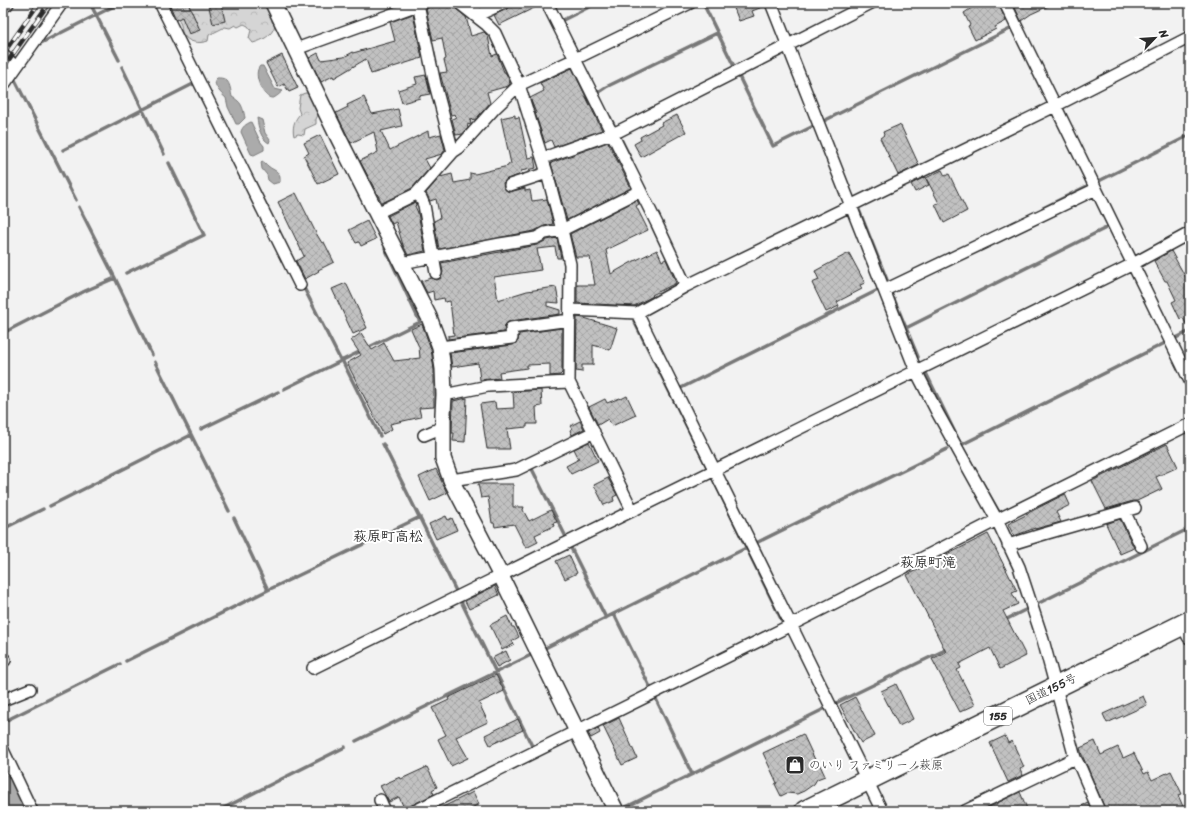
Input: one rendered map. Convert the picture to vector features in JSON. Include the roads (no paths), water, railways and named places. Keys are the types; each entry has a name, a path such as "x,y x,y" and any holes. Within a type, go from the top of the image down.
{"highway":[{"name":"国道155号","path":"805,811 1055,687 1188,627"}],"street":[{"path":"3,86 62,3"},
{"path":"160,3 300,285"},
{"path":"273,3 429,317 440,347 443,369 443,458 451,480 501,576 616,811"},
{"path":"459,3 495,33 519,85 543,158 570,264 569,382 632,510"},
{"path":"474,3 476,16"},
{"path":"476,16 504,3"},
{"path":"547,3 657,224 686,286"},
{"path":"377,213 416,194 453,152 459,148 494,109 519,85 690,3"},
{"path":"771,3 916,371 997,520 1019,567 1043,640 1075,758 1099,811"},
{"path":"543,158 619,131 871,3"},
{"path":"1005,3 1190,381"},
{"path":"296,49 420,4 434,84 453,152"},
{"path":"440,347 512,338 511,328 570,315 637,314 686,286 1055,106 1190,37"},
{"path":"3,55 16,67"},
{"path":"510,185 547,173"},
{"path":"885,290 1096,189"},
{"path":"402,264 536,238 545,233 562,230 640,191"},
{"path":"416,194 421,198 424,205 436,273"},
{"path":"313,668 1134,264 1190,233"},
{"path":"637,314 792,624 882,811"},
{"path":"444,395 488,386 569,382"},
{"path":"415,811 1190,424"},
{"path":"424,435 436,430 443,430"},
{"path":"451,480 516,470 594,432"},
{"path":"1008,545 1135,508"},
{"path":"1124,511 1141,546"},
{"path":"3,700 30,689"},
{"path":"3,750 32,811"},
{"path":"965,811 1075,758"},
{"path":"380,800 385,811"}],"waterway":[{"path":"90,3 119,60"},
{"path":"37,46 120,3"},
{"path":"561,21 597,3"},
{"path":"703,3 773,146 1012,28"},
{"path":"597,93 606,87 717,33"},
{"path":"122,67 164,154"},
{"path":"14,78 76,200"},
{"path":"63,150 195,83"},
{"path":"610,117 632,161"},
{"path":"1097,182 1190,135"},
{"path":"126,273 204,235 169,163"},
{"path":"1043,208 1089,185 1087,182"},
{"path":"79,207 152,355"},
{"path":"859,210 887,280"},
{"path":"906,328 1110,226"},
{"path":"284,389 420,322 385,248"},
{"path":"3,333 85,291 115,278"},
{"path":"304,288 341,361"},
{"path":"679,389 878,290"},
{"path":"894,299 918,357"},
{"path":"634,321 706,465"},
{"path":"1176,338 1190,331"},
{"path":"961,445 1167,342"},
{"path":"342,360 380,436"},
{"path":"155,362 229,511"},
{"path":"925,371 961,445 999,512"},
{"path":"201,429 278,392"},
{"path":"50,506 191,435"},
{"path":"383,444 457,593"},
{"path":"756,543 947,449"},
{"path":"531,467 567,539"},
{"path":"712,477 783,623"},
{"path":"3,529 43,509"},
{"path":"268,590 420,517"},
{"path":"126,661 268,590 234,518"},
{"path":"1039,603 1190,528"},
{"path":"570,546 606,618"},
{"path":"545,648 746,548"},
{"path":"460,599 533,748"},
{"path":"1003,621 1025,610"},
{"path":"614,614 652,691"},
{"path":"836,703 949,648"},
{"path":"356,741 531,655"},
{"path":"3,722 120,664"},
{"path":"655,697 692,774"},
{"path":"624,808 826,708"},
{"path":"218,811 345,747"},
{"path":"3,785 15,811"}],"railway":[{"path":"3,54 39,3"},
{"path":"3,68 49,3"}],"place":[{"name":"のいり ファミリーノ萩原","path":"795,765"}],"district":[{"name":"萩原町高松","path":"388,536"},
{"name":"萩原町滝","path":"928,562"}]}
